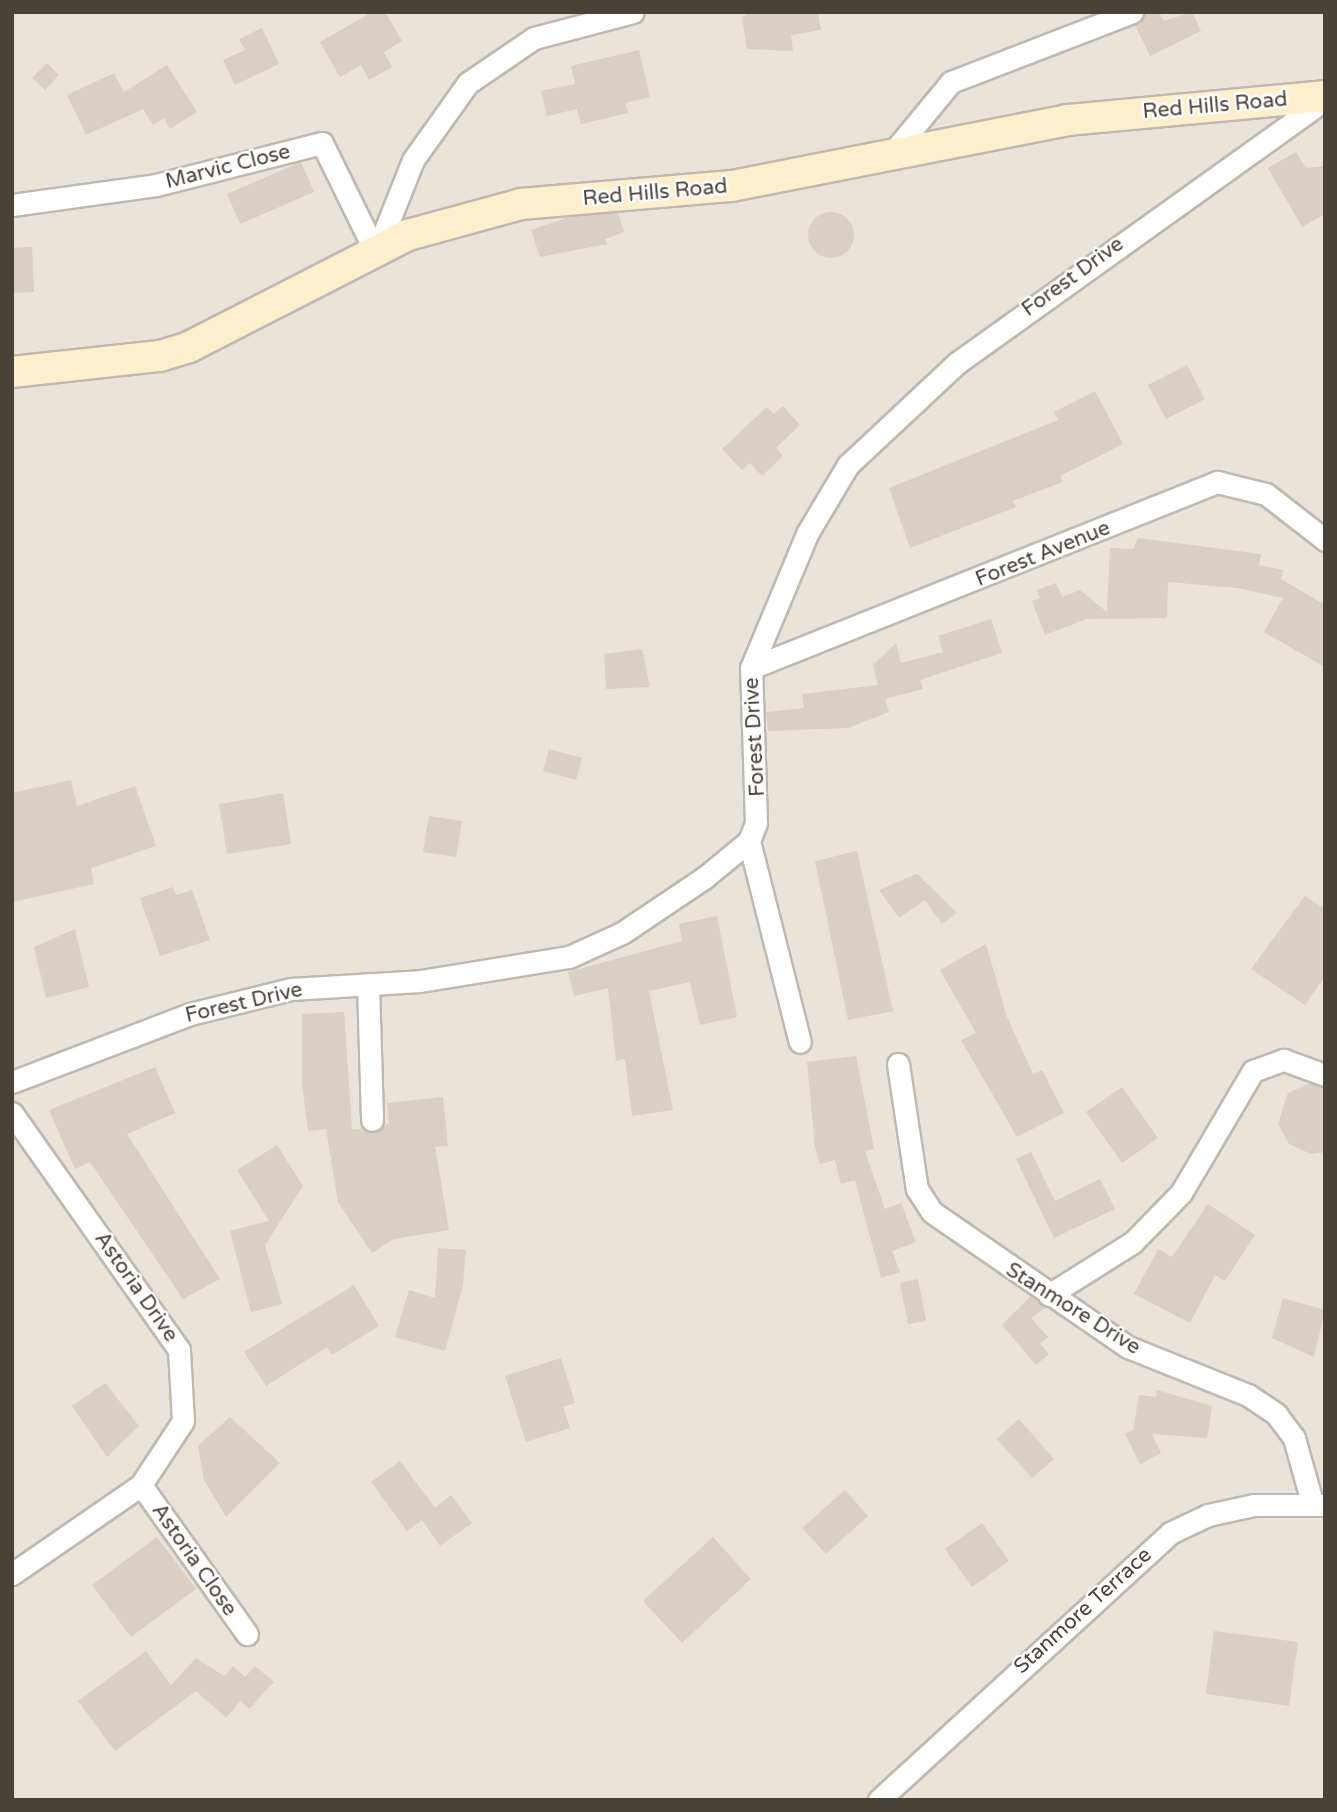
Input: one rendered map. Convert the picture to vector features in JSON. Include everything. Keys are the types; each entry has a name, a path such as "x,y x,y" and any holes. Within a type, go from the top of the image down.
{"main road":[{"name":"Red Hills Road","path":"12,372 160,356 189,347 408,235 521,204 732,186 1068,120 1325,98"}],"street":[{"path":"376,253 414,160 468,83 534,38 633,12"},
{"path":"889,157 951,82 1132,12"},
{"name":"Forest Drive","path":"12,1082 190,1014 290,989 527,968 569,957 622,933 749,841 758,805 751,668 808,532 860,452 957,363 1325,98"},
{"name":"Marvic Close","path":"12,205 156,186 322,143 376,253"},
{"name":"Forest Avenue","path":"751,668 1217,482 1266,494 1325,540"},
{"path":"749,841 800,1042"},
{"path":"368,984 372,1120"},
{"path":"1049,1296 1133,1242 1181,1193 1252,1071 1284,1060 1325,1075"},
{"name":"Stanmore Drive","path":"898,1064 917,1189 932,1212 1049,1296 1128,1347 1248,1395 1276,1413 1294,1438 1319,1503"},
{"name":"Astoria Drive","path":"12,1113 179,1350 183,1421 141,1485 12,1574"},
{"name":"Astoria Close","path":"141,1485 247,1634"},
{"name":"Stanmore Terrace","path":"879,1800 1170,1533 1209,1515 1319,1503"}],"shaded area":[{"path":"12,12 1325,12 1325,1800 12,1800"}],"building":[{"path":"372,12 385,12 402,41 384,52 392,67 369,80 361,65 340,77 320,42"},
{"path":"753,12 818,12 821,30 791,35 793,51 747,49 742,17"},
{"path":"1159,12 1164,21 1192,12 1201,31 1150,56 1135,25 1145,14"},
{"path":"262,28 279,64 235,85 223,60 245,50 239,39"},
{"path":"639,50 650,97 625,103 628,113 581,124 577,109 547,116 541,91 575,84 571,66"},
{"path":"47,63 59,75 45,90 32,78"},
{"path":"167,65 197,112 170,129 164,118 153,125 143,109 86,135 67,95 114,73 124,92"},
{"path":"1296,152 1306,168 1325,166 1325,214 1302,227 1268,168"},
{"path":"301,162 314,192 240,224 227,194"},
{"path":"831,212 847,219 854,235 847,251 831,258 815,251 808,235 815,219"},
{"path":"618,213 624,232 605,239 607,244 540,257 531,230 569,217"},
{"path":"32,247 34,292 12,293 12,248"},
{"path":"1187,365 1205,399 1166,419 1148,385"},
{"path":"1095,391 1123,444 1060,476 1063,482 1013,501 1016,507 910,548 889,488 1058,420 1054,412"},
{"path":"783,406 800,425 776,448 783,456 762,476 750,463 742,470 722,449 767,407 774,414"},
{"path":"1138,538 1261,554 1259,565 1283,570 1281,579 1325,605 1325,667 1264,632 1283,598 1237,588 1168,582 1167,618 1087,619 1045,635 1032,601 1040,598 1037,590 1056,583 1062,597 1080,590 1107,612 1110,548 1133,549"},
{"path":"991,619 1002,653 920,680 923,689 885,699 889,712 848,728 768,731 766,712 804,708 802,694 878,685 873,665 896,643 901,663 943,652 938,636"},
{"path":"642,649 650,687 606,689 604,654"},
{"path":"549,749 582,758 576,780 543,771"},
{"path":"71,780 77,806 135,786 156,846 91,868 94,884 12,902 12,793"},
{"path":"283,793 291,844 227,854 219,804"},
{"path":"429,816 462,821 456,857 423,852"},
{"path":"857,851 893,1011 848,1020 815,861"},
{"path":"916,874 957,913 942,924 925,900 899,918 879,890"},
{"path":"173,887 176,895 192,890 210,940 160,956 140,898"},
{"path":"1305,896 1325,909 1325,976 1305,1005 1251,969"},
{"path":"717,916 737,1017 700,1025 690,982 649,991 673,1110 632,1116 625,1059 616,1061 608,988 574,996 568,972 682,941 679,924"},
{"path":"75,929 89,987 46,998 34,947"},
{"path":"986,944 1007,1017 1033,1074 1042,1070 1064,1113 1017,1137 961,1040 976,1033 940,970"},
{"path":"344,1012 352,1129 379,1131 389,1123 387,1103 443,1097 448,1146 435,1147 449,1230 394,1239 372,1253 338,1202 326,1129 308,1131 302,1083 302,1014"},
{"path":"856,1056 874,1149 865,1151 885,1209 901,1203 916,1242 892,1251 900,1272 881,1278 855,1180 841,1184 835,1160 820,1164 815,1147 807,1062"},
{"path":"155,1067 175,1113 127,1134 220,1279 183,1299 90,1162 75,1169 49,1110"},
{"path":"1310,1083 1325,1088 1325,1152 1311,1154 1289,1144 1278,1124 1288,1093"},
{"path":"1122,1087 1158,1138 1122,1163 1086,1112"},
{"path":"277,1145 303,1186 265,1245 282,1304 251,1312 230,1231 269,1221 237,1170"},
{"path":"1031,1152 1055,1201 1100,1179 1115,1209 1054,1238 1016,1159"},
{"path":"1208,1204 1255,1235 1225,1281 1215,1275 1190,1323 1134,1294 1158,1249 1172,1257"},
{"path":"438,1248 466,1250 463,1285 445,1351 395,1337 409,1290 435,1298"},
{"path":"918,1279 926,1321 908,1324 900,1283"},
{"path":"354,1285 379,1326 332,1355 327,1347 266,1386 244,1352"},
{"path":"1031,1296 1045,1308 1031,1318 1048,1337 1040,1344 1049,1354 1036,1365 1002,1325"},
{"path":"1283,1298 1325,1310 1314,1357 1272,1338"},
{"path":"561,1358 575,1403 563,1407 570,1428 526,1442 505,1376"},
{"path":"105,1383 139,1426 107,1457 72,1406"},
{"path":"1157,1390 1212,1406 1207,1438 1152,1434 1161,1453 1140,1464 1125,1434 1133,1430 1139,1395 1156,1397"},
{"path":"230,1417 280,1463 226,1517 204,1480 198,1446"},
{"path":"1019,1419 1054,1459 1032,1478 997,1439"},
{"path":"400,1461 435,1508 451,1495 472,1523 440,1546 422,1520 407,1531 371,1482"},
{"path":"845,1490 868,1516 826,1554 802,1528"},
{"path":"982,1523 1009,1561 972,1587 945,1549"},
{"path":"157,1537 196,1589 131,1637 92,1585"},
{"path":"713,1537 751,1579 682,1643 643,1601"},
{"path":"1214,1631 1298,1642 1289,1706 1206,1694"},
{"path":"146,1651 171,1685 196,1658 224,1676 233,1666 245,1677 255,1666 274,1682 249,1709 240,1701 226,1718 196,1691 115,1751 78,1701"}]}
